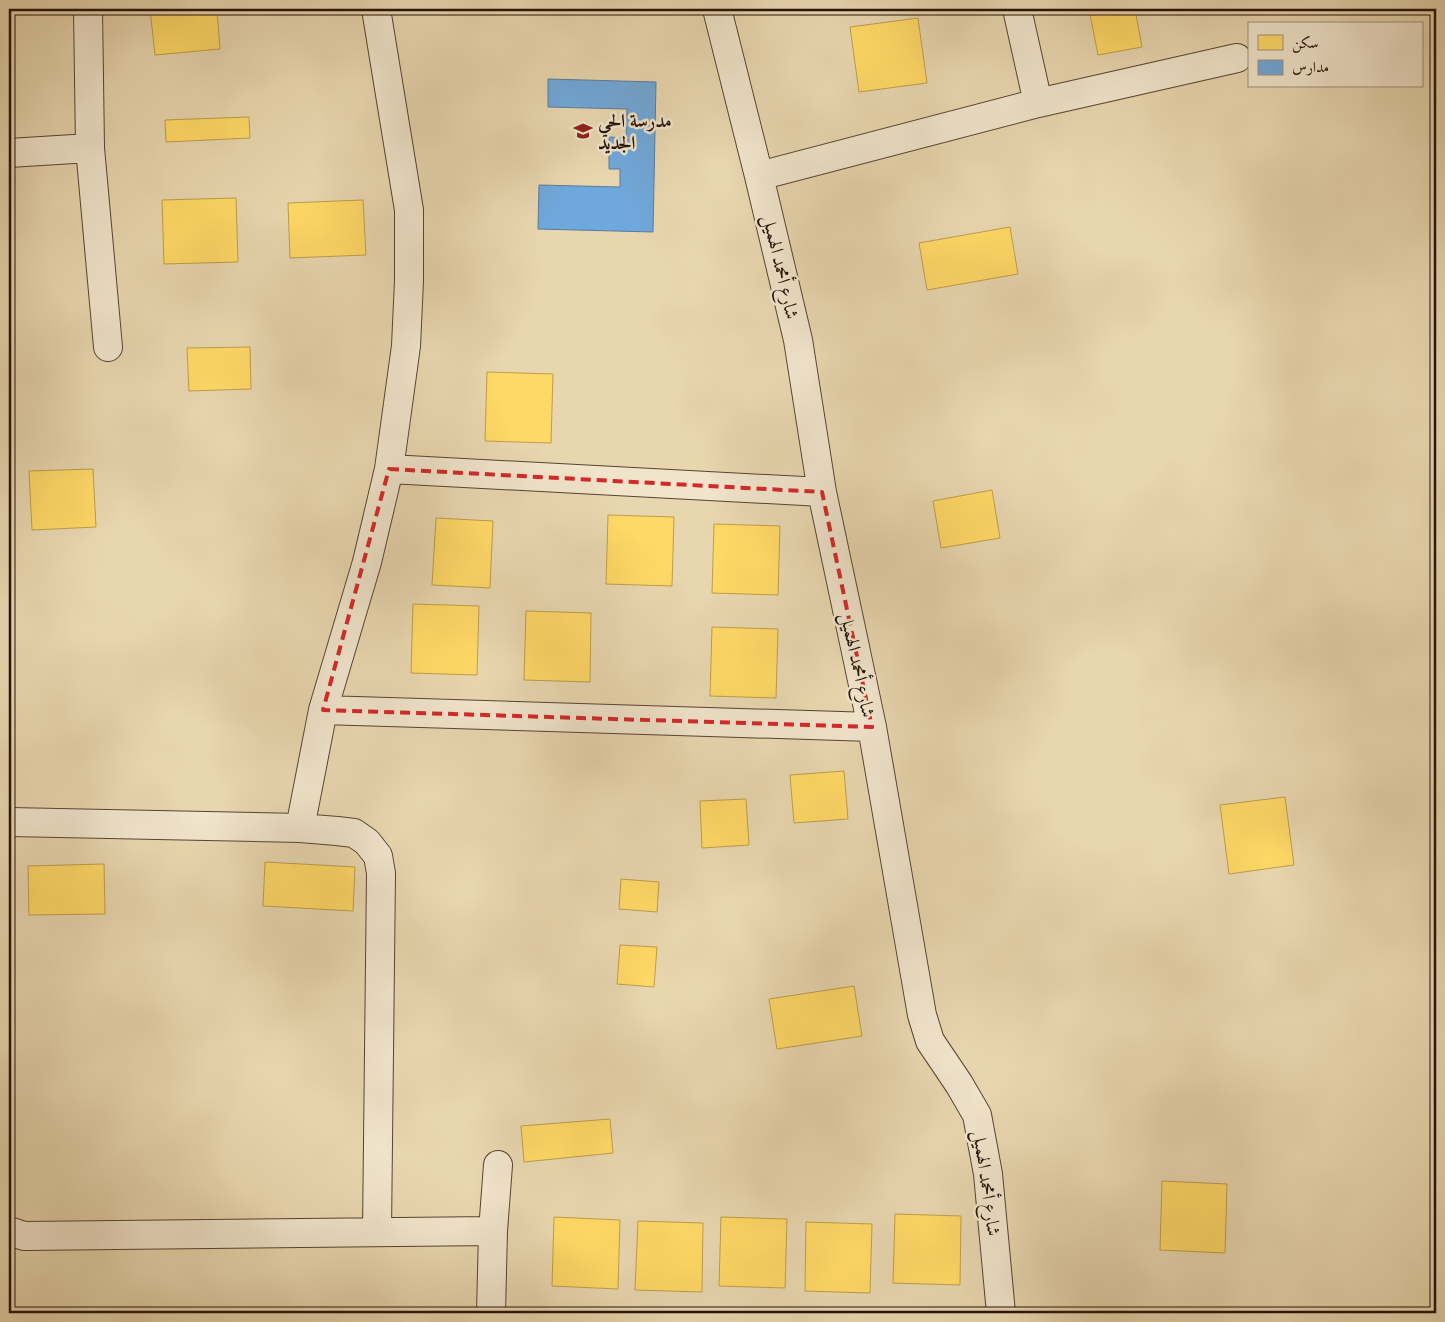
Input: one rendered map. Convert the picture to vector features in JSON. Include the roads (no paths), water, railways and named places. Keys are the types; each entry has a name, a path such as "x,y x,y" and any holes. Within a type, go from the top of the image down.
{"street":[{"path":"88,9 90,148 108,347"},
{"path":"300,828 324,710 367,562 389,469 406,346 409,282 409,210 376,9"},
{"name":"شارع أمحمد الهميل","path":"717,9 798,340 822,492 872,727 922,1015 930,1041 977,1115 988,1174 1001,1313"},
{"path":"1017,9 1038,103"},
{"path":"759,176 1038,103 1237,58"},
{"path":"9,153 90,148"},
{"path":"389,469 822,492"},
{"path":"324,710 872,727"},
{"path":"9,822 300,828 354,833 368,842 378,856 381,873 377,1232"},
{"path":"491,1313 493,1231 498,1165"},
{"path":"9,1231 24,1236 493,1231"}],"place":[{"name":"مدرسة الحي الجديد","path":"583,131"}]}
